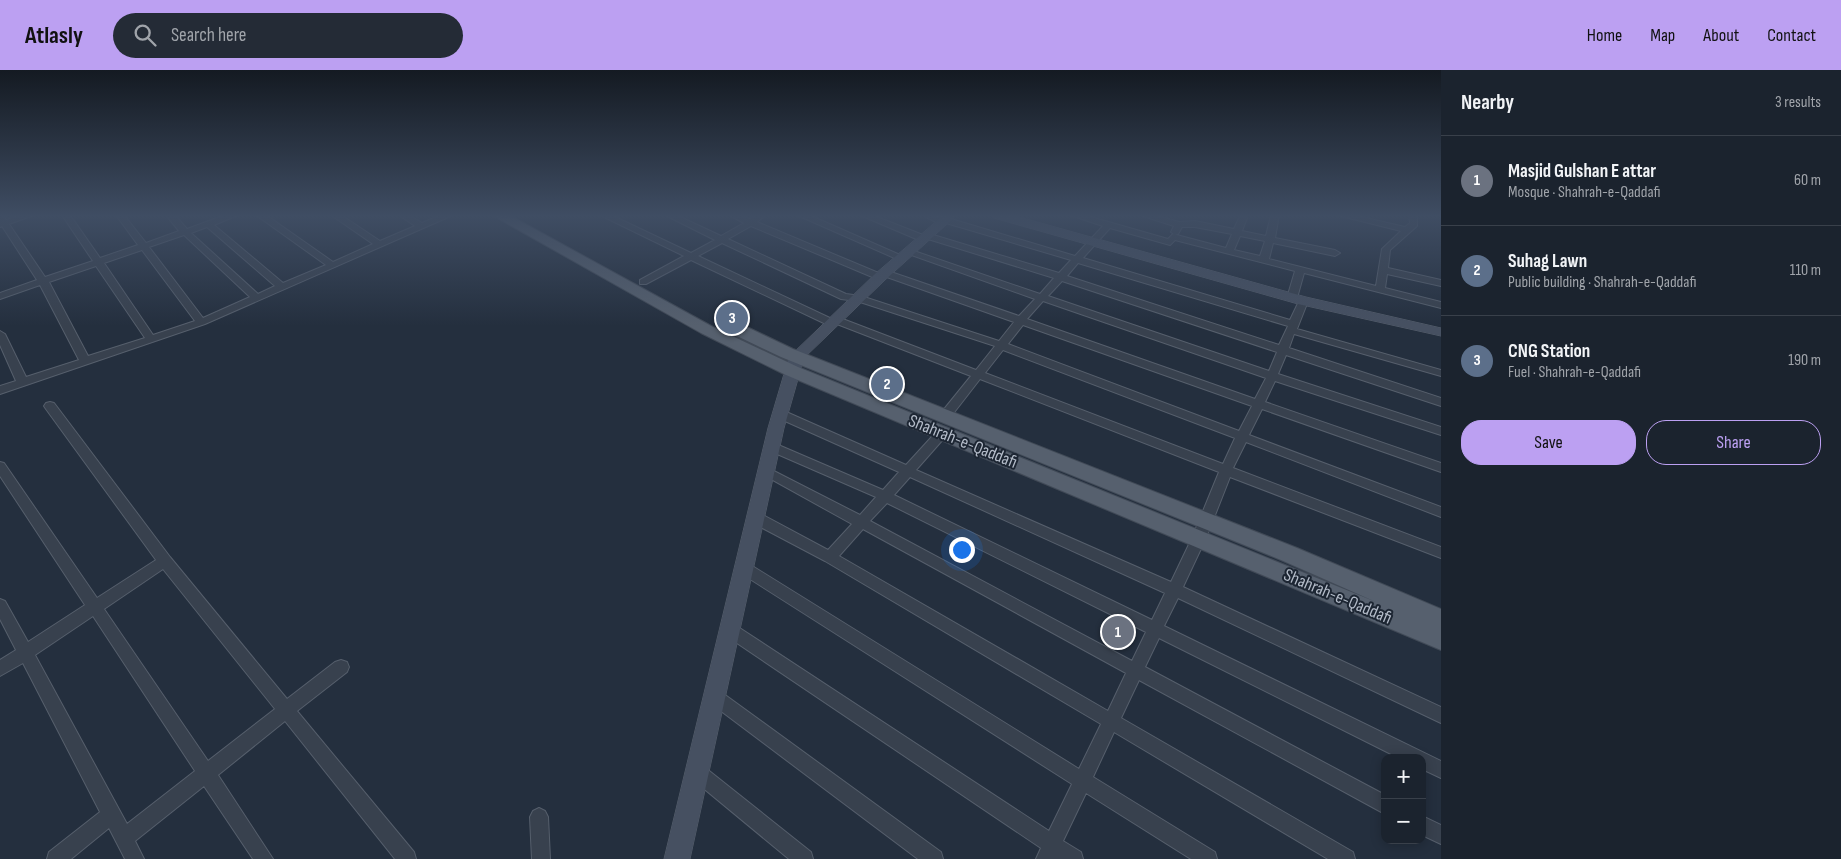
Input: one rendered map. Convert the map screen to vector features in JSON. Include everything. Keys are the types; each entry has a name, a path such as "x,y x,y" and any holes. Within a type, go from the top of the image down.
{"main road":[{"name":"Shahrah-e-Qaddafi","path":"566,252 707,330 1202,529 1441,620"},
{"name":"Shahrah-e-Qaddafi","path":"588,252 794,364"},
{"name":"Shahrah-e-Qaddafi","path":"1202,529 1441,640"}],"street":[{"path":"23,252 43,281 86,362"},
{"path":"91,252 151,339"},
{"path":"0,296 127,252"},
{"path":"147,252 200,322"},
{"path":"207,252 257,298"},
{"path":"241,252 282,287"},
{"path":"313,252 332,265"},
{"path":"0,390 200,322 364,252"},
{"path":"678,252 834,321 978,373 1441,553"},
{"path":"643,282 701,252"},
{"path":"747,252 844,297 858,298 1001,345 1441,512"},
{"path":"823,252 882,275 1021,320 1441,468"},
{"path":"897,252 1042,296 1272,376 1441,431"},
{"path":"677,859 766,471 794,364 834,321 909,252"},
{"path":"975,252 1061,277 1441,402"},
{"path":"1052,252 1441,373"},
{"path":"830,556 908,471 944,424 978,373 1021,320 1083,252"},
{"path":"1132,252 1298,299 1441,332"},
{"path":"1232,252 1300,269 1313,261 1335,253"},
{"path":"1264,260 1266,252"},
{"path":"1294,252 1380,290 1441,305"},
{"path":"1380,290 1386,252"},
{"path":"1049,852 1174,590 1226,470 1272,376 1291,327 1298,299 1300,269"},
{"path":"1383,270 1441,282"},
{"path":"0,334 23,383"},
{"path":"50,406 165,561 407,859"},
{"path":"780,414 1174,590 1441,715"},
{"path":"772,447 885,496 1409,754"},
{"path":"0,466 205,774 264,859"},
{"path":"766,471 862,521 1381,803"},
{"path":"756,518 830,556 1346,859"},
{"path":"0,669 165,561"},
{"path":"744,568 1208,859"},
{"path":"0,605 135,859"},
{"path":"730,630 1049,852 1074,859"},
{"path":"124,838 341,667"},
{"path":"715,697 934,859"},
{"path":"1426,762 1441,770"},
{"path":"697,772 804,859"},
{"path":"56,859 111,815"},
{"path":"539,817 541,859"},
{"path":"1426,827 1441,836"}],"place":[{"name":"CNG Station","path":"732,318"},
{"name":"Suhag Lawn","path":"887,384"},
{"name":"Masjid Gulshan E attar","path":"1118,632"}]}
